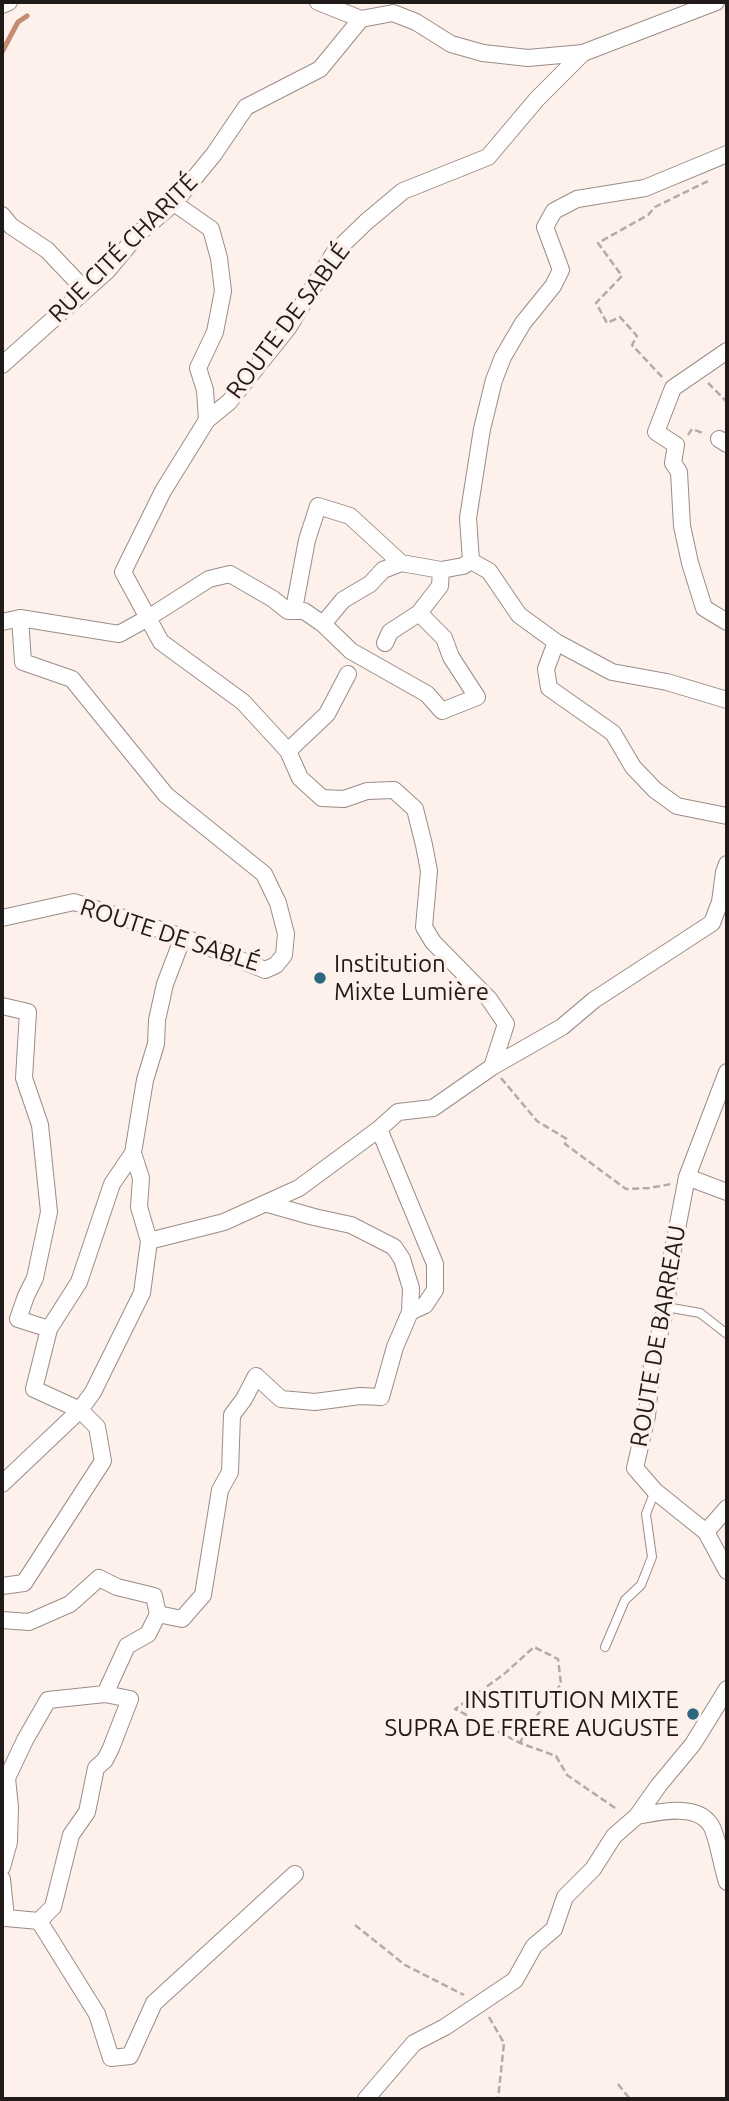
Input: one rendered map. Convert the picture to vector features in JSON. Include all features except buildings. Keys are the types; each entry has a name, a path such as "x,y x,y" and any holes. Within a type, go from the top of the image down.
{"street":[{"path":"2,5 9,2"},
{"path":"318,2 361,19 393,13 416,22 452,44 483,54 528,58 583,53 716,2"},
{"name":"RUE CITÉ CHARITÉ","path":"2,365 108,270 138,234 174,203 214,155 247,107 320,69 361,19"},
{"name":"ROUTE DE SABLÉ","path":"148,618 123,572 163,491 207,420 229,402 288,328 334,253 403,191 488,157 537,100 583,53"},
{"path":"471,561 468,518 482,429 494,380 503,357 523,323 553,286 561,270 545,228 554,211 577,199 645,188 727,154"},
{"path":"174,203 211,229 219,258 223,291 215,332 198,368 205,390 207,420"},
{"path":"5,225 47,250 85,290"},
{"path":"727,351 673,388 656,432 676,445 673,463 679,472 682,526 704,608 727,622"},
{"path":"294,609 307,540 318,506 350,516 401,563"},
{"path":"323,624 343,600 370,584 383,570 401,563 441,569 463,566 471,561"},
{"path":"471,561 489,571 519,615 556,642 612,672 667,682 727,700"},
{"path":"385,643 390,632 419,612 440,586 441,569"},
{"path":"2,622 20,618 119,634 209,579 230,574 288,611 304,611 323,624 351,651 427,694 442,712 477,697 451,657 444,638 419,612"},
{"name":"ROUTE DE SABLÉ","path":"2,918 74,902 183,937 265,970 276,965 284,955 286,934 278,903 264,874 166,795 72,679 23,662 20,618"},
{"path":"148,618 161,642 243,702 288,751 300,778 323,799 344,799 367,790 394,790 415,809 429,871 424,927 433,942 489,999 506,1024 492,1067"},
{"path":"556,642 546,669 549,688 612,733 633,767 655,790 677,806 727,816"},
{"path":"288,751 327,715 348,674"},
{"path":"149,1241 224,1222 299,1188 398,1112 432,1108 492,1067 562,1027 594,1000 712,923 720,902 727,864"},
{"path":"2,1586 24,1584 103,1461 97,1427 80,1410 34,1390 48,1329 79,1282 112,1184 133,1153 145,1080 156,1044 157,1020 165,984 183,937"},
{"path":"2,1006 28,1012 24,1078 40,1125 49,1212 35,1278 18,1320 48,1329"},
{"name":"ROUTE DE BARREAU","path":"727,1072 687,1177 671,1260 666,1307 652,1364 647,1416 635,1468 655,1491 706,1532 727,1571"},
{"path":"379,1129 435,1264 435,1290 425,1305 410,1312"},
{"path":"2,1484 80,1410 93,1392 142,1293 149,1241 139,1207 141,1178 133,1153"},
{"path":"687,1177 727,1192"},
{"path":"158,1614 181,1619 203,1595 220,1490 230,1472 232,1415 256,1376 281,1399 314,1402 360,1396 381,1397 395,1347 410,1312 411,1288 402,1259 394,1247 351,1225 268,1203"},
{"path":"706,1532 727,1508"},
{"path":"2,1620 29,1622 70,1604 99,1578 117,1587 154,1596 158,1614 148,1634 127,1646 105,1694"},
{"path":"366,2099 414,2043 481,2004 515,1980 534,1946 554,1929 565,1897 593,1869 614,1836 636,1817 693,1744 727,1689"},
{"path":"2,1867 9,1842 10,1807 6,1778 48,1700 105,1694 130,1699 111,1748 105,1760 96,1768 87,1812 71,1835 53,1907 39,1920 6,1918 2,1879"},
{"path":"636,1817 668,1810 699,1814 711,1824 727,1882"},
{"path":"39,1920 97,2014 111,2058 130,2056 154,2003 295,1874"}],"lane":[{"path":"666,1307 699,1313 727,1334"},
{"path":"605,1647 625,1600 641,1585 652,1557 646,1514 655,1491"}],"path":[{"path":"673,388 632,345 637,336 620,317 607,323 596,303 622,276 598,243 648,215 655,207 713,178"},
{"path":"695,371 727,402"},
{"path":"676,445 683,444 692,429 723,441"},
{"path":"492,1067 537,1121 567,1139 565,1144 626,1189 668,1185 687,1177"},
{"path":"520,1743 528,1727 561,1684 558,1659 534,1647 503,1675 455,1709 520,1743 556,1756 568,1774 608,1804 636,1817"},
{"path":"355,1925 405,1965 481,2004 504,2043 498,2098 491,2099"},
{"path":"618,2084 630,2099"}],"waterway":[{"path":"2,52 18,22 27,16"}],"place":[{"name":"Institution Mixte Lumière","path":"320,978"},
{"name":"INSTITUTION MIXTE SUPRA DE FRERE AUGUSTE","path":"693,1714"}]}
